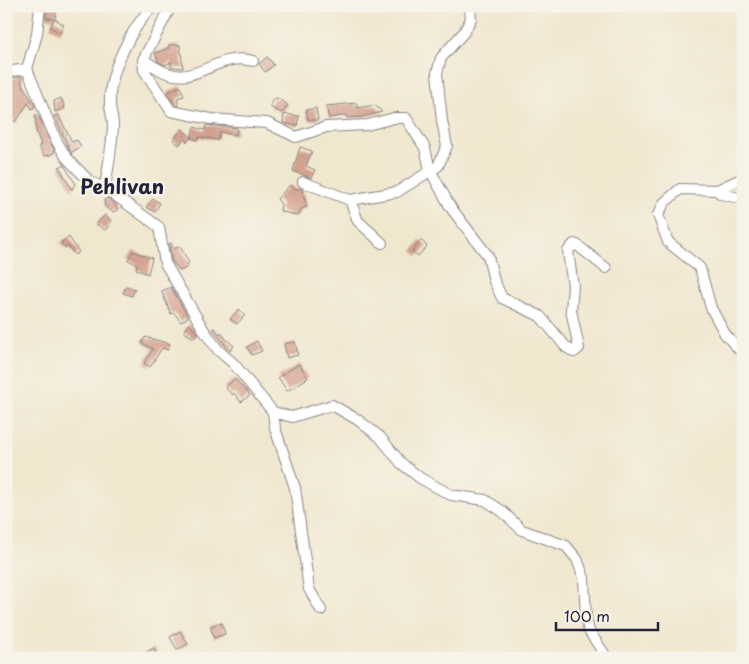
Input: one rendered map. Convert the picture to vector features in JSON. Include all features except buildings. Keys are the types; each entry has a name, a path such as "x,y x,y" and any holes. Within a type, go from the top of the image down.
{"street":[{"path":"40,6 37,34 27,69 56,140 66,157 90,182 105,188 159,227 165,263 205,332 218,350 234,364 273,412 275,428 295,488 309,589 321,610"},
{"path":"105,188 113,125 109,101 117,67 126,44 140,19 153,6"},
{"path":"171,6 143,60 144,70 171,111 211,119 267,123 296,137 326,127 367,125 394,118 406,118 425,148 430,170 450,208 488,256 494,281 502,298 540,316 566,347 574,352 579,348 579,343 571,310 573,286 568,251 574,244 577,245 606,268"},
{"path":"303,182 350,200 396,192 438,166 447,146 442,121 437,73 441,58 464,32 471,19 470,6"},
{"path":"143,60 168,74 184,76 229,59 242,58 252,61"},
{"path":"6,72 27,69"},
{"path":"743,178 717,190 680,190 664,203 658,215 668,242 700,268 710,308 725,334 743,354"},
{"path":"717,190 721,194 743,199"},
{"path":"350,200 358,221 382,243"},
{"path":"273,412 292,417 332,405 358,420 380,437 401,463 420,478 451,495 485,500 502,511 522,530 566,546 577,559 584,578 586,620 589,631 607,658"}],"district":[{"name":"Pehlivan","path":"122,186"}]}
